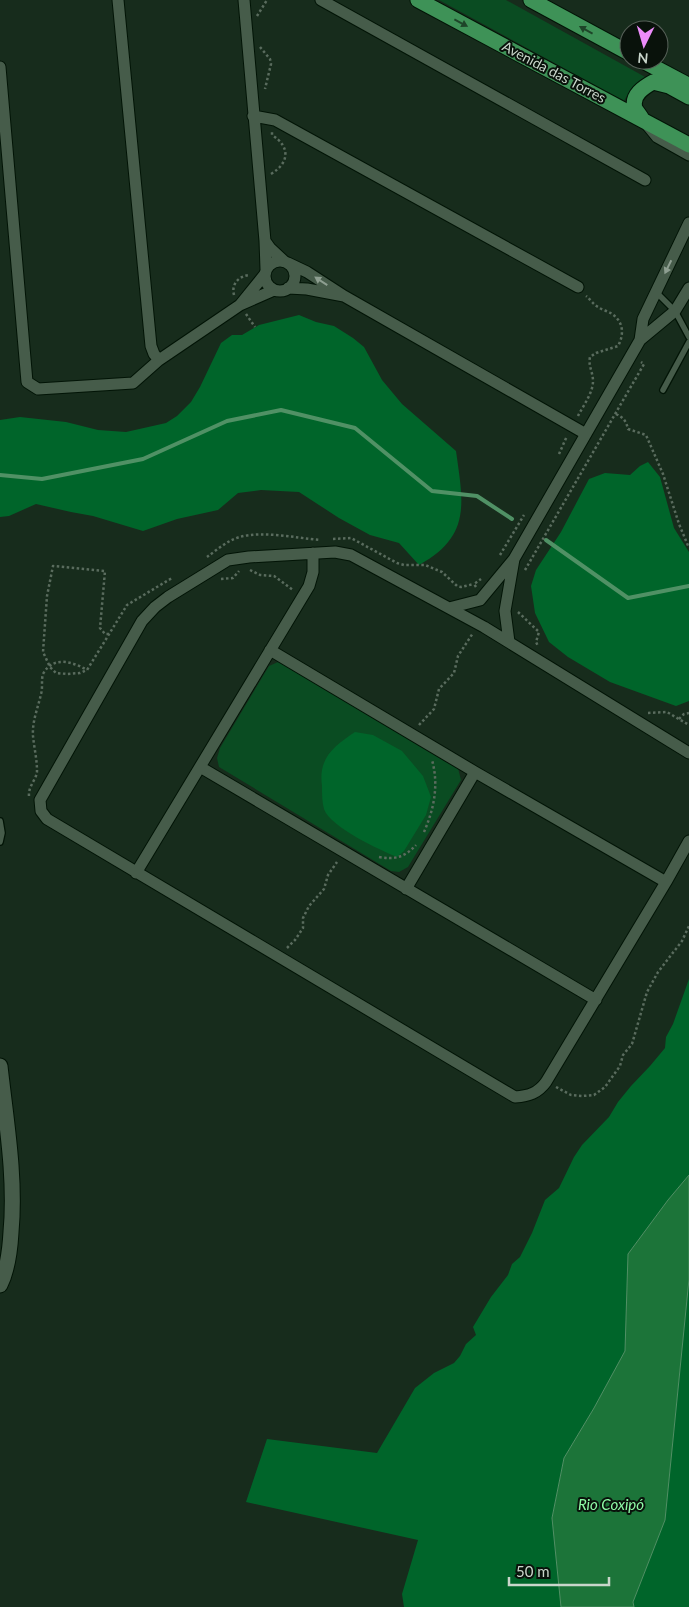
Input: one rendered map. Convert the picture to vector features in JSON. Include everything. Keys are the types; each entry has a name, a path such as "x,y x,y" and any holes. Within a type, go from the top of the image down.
{"main road":[{"name":"Avenida das Torres","path":"418,0 689,144"},
{"path":"531,0 619,48"},
{"path":"659,70 689,86"},
{"path":"642,119 635,107 634,100 641,88 653,82 669,86 689,97"}],"street":[{"path":"118,0 151,346 159,360"},
{"path":"244,0 265,240 265,272 267,283 274,290"},
{"path":"321,0 645,180"},
{"path":"0,67 27,382 38,389 133,383 159,360 240,305 274,290 284,290 292,285 295,275 294,270 270,248 265,240"},
{"path":"253,116 275,120 578,287"},
{"path":"642,119 657,137 689,155"},
{"path":"449,608 480,600 514,560 640,340 643,319 689,223"},
{"path":"240,305 273,262 286,262 307,272 344,296 586,434"},
{"path":"288,288 307,289 344,296"},
{"path":"640,340 675,311 689,288"},
{"path":"689,753 479,624 350,555 335,552 249,557 228,560 155,607 142,621 40,800 41,811 47,819 515,1097 536,1093 546,1082 666,882 689,840"},
{"path":"136,873 309,586 313,572 313,554"},
{"path":"509,642 505,611 514,560"},
{"path":"270,650 475,772 666,882"},
{"path":"200,767 596,1000"},
{"path":"406,889 475,772"},
{"path":"0,1066 10,1154 13,1206 10,1252 0,1285"}],"lane":[{"path":"656,292 675,311 689,337"},
{"path":"663,390 689,342"},
{"path":"0,822 2,833 0,842"}],"path":[{"path":"240,305 233,293 235,282 244,275 251,274"},
{"path":"558,456 593,384 589,363 590,357 596,353 615,348 622,339 620,322 615,315 596,306 578,287"},
{"path":"524,572 644,364 615,348"},
{"path":"616,414 626,422 628,430 646,436 663,474 689,548"},
{"path":"500,555 528,508"},
{"path":"248,569 260,575 274,576 289,589 303,596"},
{"path":"480,600 474,584 482,578"},
{"path":"505,611 516,610 539,632 536,642 538,646"},
{"path":"413,735 434,709 439,689 454,674 458,656 479,624"},
{"path":"29,803 28,791 38,773 32,734 41,694 43,675 48,668 58,662 68,661 87,670"},
{"path":"644,714 667,712 689,725"},
{"path":"679,718 689,713"},
{"path":"423,834 436,796 432,761 428,755"},
{"path":"376,856 391,859 402,857 421,841"},
{"path":"279,958 303,928 304,918 309,906 324,889 328,875 344,852"},
{"path":"546,1082 571,1095 582,1096 594,1095 605,1087 620,1066 623,1055 632,1044 647,992 658,972 682,941 689,926"}],"shaded area":[{"path":"439,0 506,0 619,63 619,70 633,70 647,78 628,94 624,101"},
{"path":"299,315 316,322 334,326 364,347 382,380 402,404 456,451 461,486 460,516 456,530 448,542 436,554 419,565 399,543 370,535 339,518 299,492 261,490 238,493 218,510 177,519 143,531 93,516 36,504 9,516 0,517 0,420 20,417 66,422 98,430 126,432 166,423 177,416 191,402 221,343 232,335 242,335 259,325"},
{"path":"648,462 660,477 674,528 689,552 689,701 676,706 610,682 568,657 549,642 535,613 531,586 536,570 561,532 589,479 605,473 630,475"},
{"path":"278,662 287,664 458,768 461,780 408,867 399,872 391,871 219,767 217,758 220,748 269,666"},
{"path":"355,732 373,735 402,751 423,776 431,797 426,815 404,851 397,857 345,830 328,816 324,809 321,776 325,760 340,742"},
{"path":"689,979 689,1175 628,1254 625,1351 564,1458 552,1518 561,1607 404,1607 402,1594 418,1540 246,1502 267,1439 377,1453 415,1388 434,1373 454,1363 466,1344 476,1335 473,1327 491,1297 508,1275 512,1264 520,1257 545,1200 559,1188 582,1145 609,1117 618,1102 665,1048 666,1037 673,1024"},
{"path":"689,1279 689,1607 634,1607 633,1602 665,1520"}],"water":[{"name":"Rio Coxipó","path":"689,1175 689,1279 665,1520 633,1602 634,1607 561,1607 552,1518 564,1458 625,1351 628,1254"}],"waterway":[{"path":"0,475 42,479 143,459 227,421 281,410 355,428 432,491 477,496 512,519"},
{"path":"546,540 628,598 689,586"}]}
